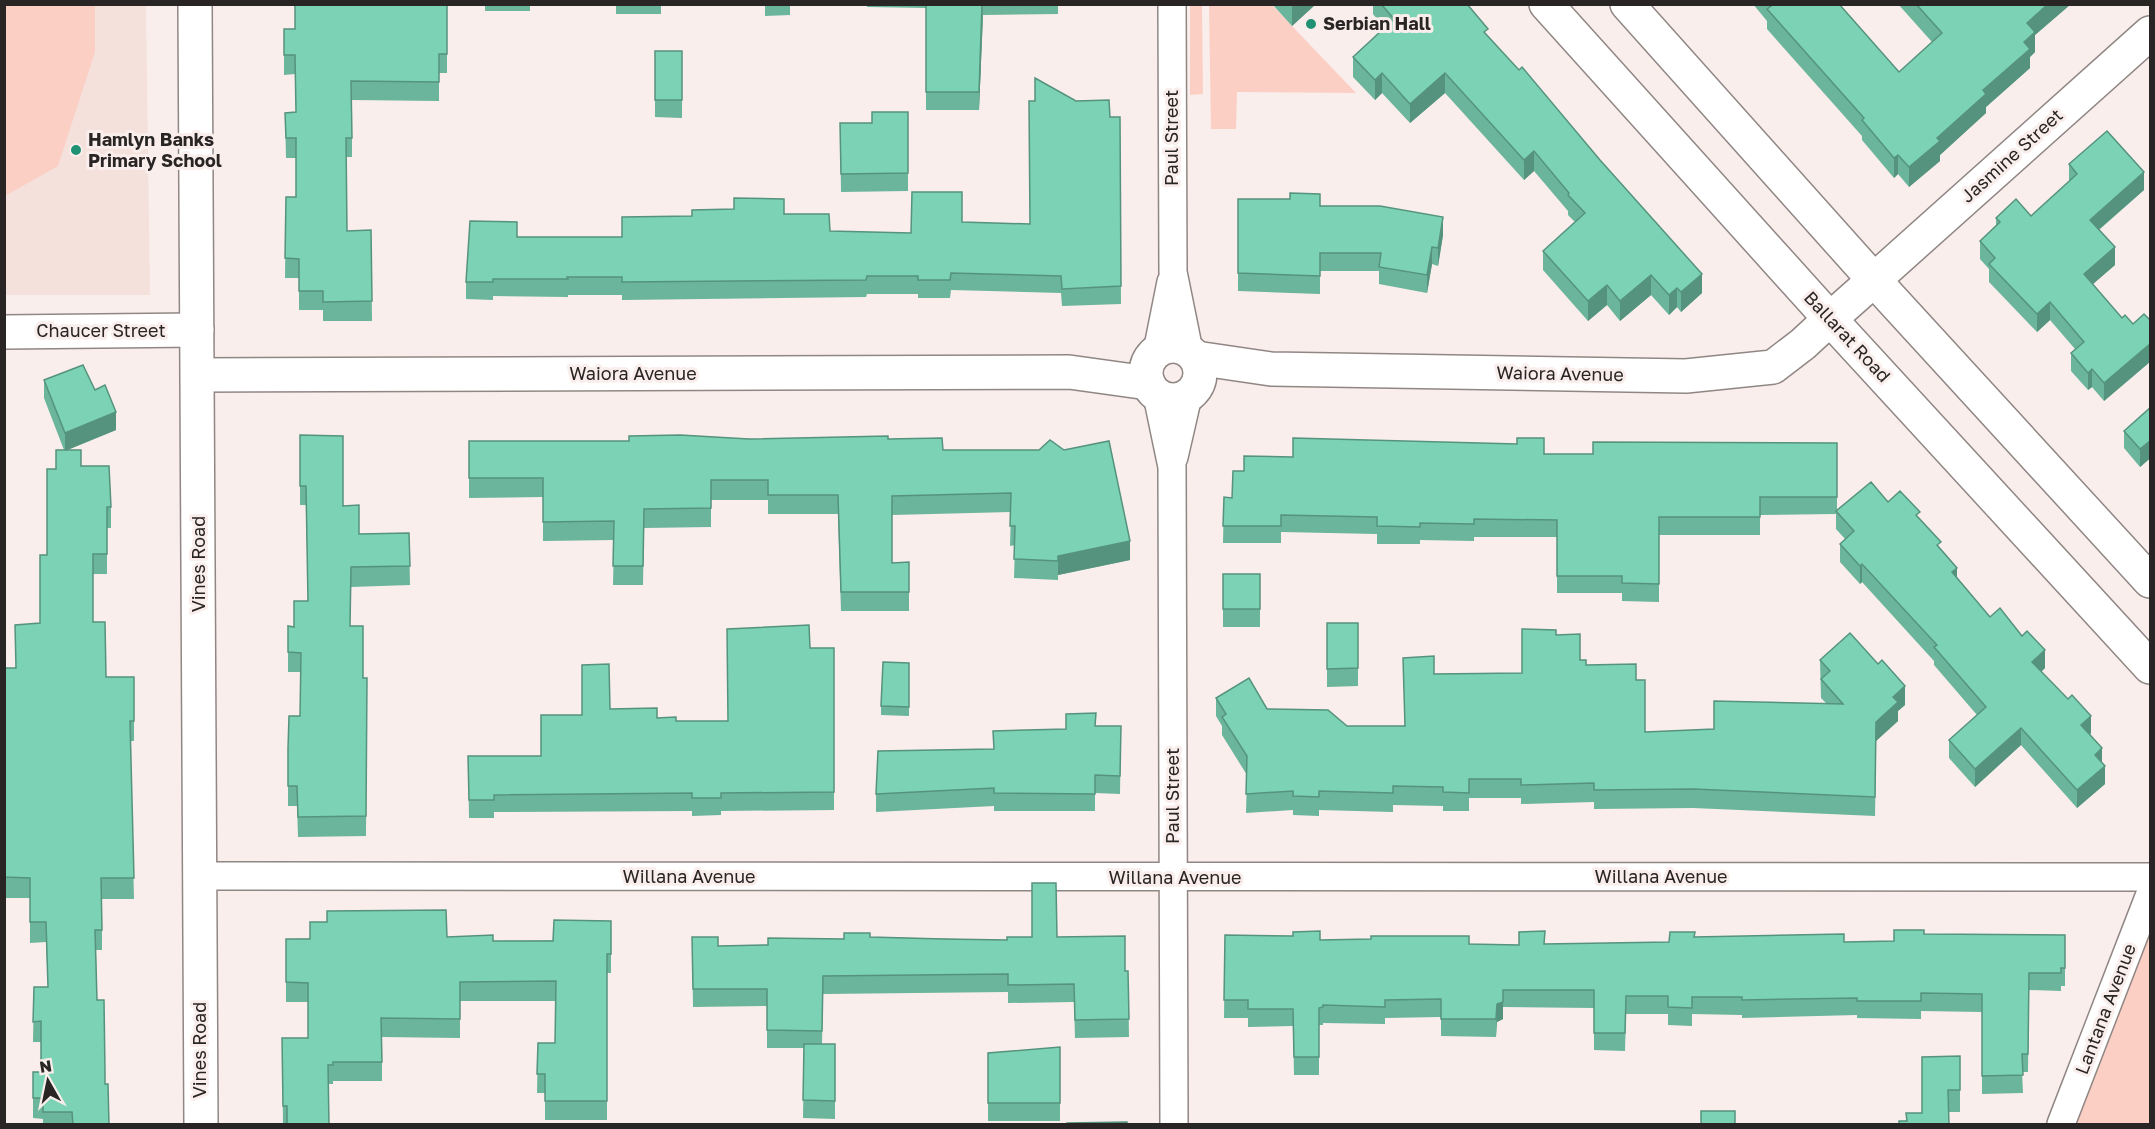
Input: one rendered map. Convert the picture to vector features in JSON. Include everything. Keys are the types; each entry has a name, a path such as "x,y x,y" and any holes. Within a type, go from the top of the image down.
{"main road":[{"name":"Vines Road","path":"195,4 201,1125"},
{"name":"Ballarat Road","path":"1546,4 1830,319 2151,667"},
{"path":"1627,4 1874,280 2151,581"},
{"name":"Jasmine Street","path":"1830,319 2151,33"},
{"name":"Waiora Avenue","path":"198,375 1173,373 1271,369 1686,376 1773,367 1830,319"},
{"name":"Chaucer Street","path":"4,332 197,330"}],"street":[{"name":"Paul Street","path":"1172,4 1174,1125"},
{"name":"Willana Avenue","path":"200,876 2151,877"},
{"name":"Lantana Avenue","path":"2061,1125 2151,894"}],"shaded area":[{"name":"Hamlyn Banks Primary School","path":"4,5 146,5 150,295 5,295"},
{"path":"4,5 95,5 95,52 58,166 5,196"},
{"path":"1190,5 1202,5 1203,94 1190,95"},
{"path":"1209,5 1272,5 1356,93 1237,92 1236,129 1211,129"},
{"path":"2150,925 2150,1124 2075,1124"}],"building":[{"path":"295,4 447,4 447,54 439,54 439,82 351,81 352,138 346,138 347,231 371,230 372,301 323,302 323,291 299,291 299,259 285,258 286,197 296,197 296,138 286,138 285,113 296,112 295,55 284,55 284,29 295,29"},
{"path":"926,4 982,4 979,92 926,92"},
{"path":"1381,4 1467,4 1488,29 1484,32 1519,70 1522,67 1600,160 1702,274 1681,292 1677,288 1669,295 1651,275 1620,301 1607,285 1588,301 1543,251 1585,213 1534,151 1524,160 1445,73 1410,104 1382,73 1375,80 1353,57 1394,19"},
{"path":"1770,4 1839,4 1899,72 1942,33 1916,4 2048,4 2027,23 2035,32 2024,42 2030,49 1983,90 1986,94 1937,138 1940,141 1909,167 1898,155 1894,158 1862,120 1864,118 1767,9 1771,6"},
{"path":"655,51 682,51 682,100 655,100"},
{"path":"1035,78 1076,101 1109,100 1110,117 1120,117 1121,286 1062,289 1061,276 951,273 950,280 918,280 918,276 867,276 866,280 622,282 622,277 567,277 568,279 493,279 493,282 466,282 470,221 517,222 517,237 622,237 622,217 692,216 692,210 734,209 734,198 784,199 784,214 829,214 830,231 911,233 912,192 962,192 962,222 1030,224 1029,101 1035,101"},
{"path":"872,112 908,112 908,173 841,174 840,123 872,123"},
{"path":"2107,131 2144,172 2090,220 2115,247 2084,274 2122,318 2125,315 2133,324 2144,314 2151,321 2151,343 2104,383 2092,369 2088,373 2071,353 2084,342 2050,302 2037,314 1989,264 1995,258 1980,241 2000,222 1996,218 2016,199 2031,216 2077,174 2069,164"},
{"path":"1290,193 1320,194 1320,206 1380,206 1443,217 1438,248 1432,247 1427,275 1379,267 1381,253 1320,253 1320,276 1238,273 1238,199 1290,199"},
{"path":"83,365 95,390 105,385 116,412 65,433 44,380"},
{"path":"2151,407 2151,440 2140,449 2124,431"},
{"path":"300,435 343,436 343,506 359,505 359,534 409,533 410,566 351,567 350,626 363,626 363,678 367,678 366,816 298,817 297,786 288,786 289,716 300,716 301,653 288,652 288,626 294,627 294,601 308,601 306,486 300,486"},
{"path":"680,435 749,439 888,436 888,439 942,438 943,450 1039,450 1050,440 1064,450 1109,441 1130,541 1058,556 1058,561 1014,559 1015,526 1010,526 1011,493 892,496 892,563 909,562 909,592 841,592 838,495 768,495 768,480 711,480 711,508 644,509 643,566 613,566 614,521 543,522 543,478 469,478 469,441 629,441 629,436"},
{"path":"1293,438 1517,444 1517,438 1544,438 1544,454 1593,454 1593,442 1837,443 1837,497 1760,497 1760,517 1659,517 1659,584 1622,583 1622,576 1557,576 1557,520 1474,519 1474,524 1420,523 1420,527 1377,526 1377,517 1281,515 1281,526 1223,526 1224,497 1232,498 1233,471 1244,471 1244,456 1293,457"},
{"path":"56,450 81,450 81,466 109,466 111,507 107,507 107,554 93,554 93,622 105,622 106,677 134,677 134,721 130,721 134,878 101,878 102,930 95,930 97,1000 104,1000 105,1084 108,1084 109,1125 73,1125 72,1112 43,1112 43,1098 33,1098 33,1072 41,1072 41,1021 33,1022 34,987 48,987 46,922 30,922 30,878 4,877 4,668 16,668 15,625 40,623 40,555 47,555 47,469 56,469"},
{"path":"1871,482 1888,502 1900,491 1920,512 1916,515 1941,542 1937,545 1957,568 1952,572 1990,617 2000,608 2022,636 2027,631 2045,650 2032,662 2068,699 2072,695 2091,716 2081,725 2102,748 2095,755 2105,766 2077,790 2021,728 1975,769 1949,740 1986,707 1934,647 1937,645 1862,564 1860,566 1840,544 1854,531 1836,511"},
{"path":"1223,574 1260,574 1260,609 1223,609"},
{"path":"1327,623 1358,623 1358,668 1327,669"},
{"path":"809,625 810,648 834,648 834,792 721,793 721,798 692,798 692,793 494,795 494,800 469,800 468,756 541,756 541,715 582,715 582,665 609,664 610,709 657,708 657,718 676,717 676,721 728,721 727,629"},
{"path":"1522,629 1556,630 1556,635 1580,634 1580,660 1586,660 1586,665 1636,664 1636,680 1645,680 1645,732 1714,729 1714,701 1843,704 1821,679 1830,671 1820,660 1850,633 1878,664 1882,660 1905,686 1893,697 1898,702 1876,722 1875,797 1693,789 1594,790 1594,783 1521,785 1521,779 1469,779 1469,793 1443,792 1443,787 1393,786 1393,793 1319,791 1319,797 1293,796 1293,791 1246,794 1247,756 1222,717 1226,714 1216,698 1249,678 1267,709 1328,710 1347,726 1405,726 1403,658 1434,656 1434,674 1522,673"},
{"path":"883,662 909,663 909,707 881,706"},
{"path":"1096,713 1095,726 1121,726 1120,776 1095,775 1095,794 994,793 994,788 876,794 878,751 994,749 993,731 1066,729 1066,714"},
{"path":"1032,883 1056,883 1057,937 1125,936 1129,1019 1075,1020 1074,984 1008,985 1008,974 823,976 822,1031 767,1030 767,989 693,989 692,937 718,937 718,946 768,945 768,938 844,939 844,933 870,933 870,937 943,939 1007,940 1007,937 1032,937"},
{"path":"446,910 447,937 493,935 493,941 553,941 554,920 611,921 611,954 607,954 607,1101 545,1101 545,1074 537,1074 538,1043 555,1043 556,981 460,982 460,1019 381,1018 382,1062 333,1062 333,1065 328,1065 329,1125 287,1125 287,1106 283,1106 282,1038 308,1038 308,983 286,982 286,939 310,939 310,922 327,922 327,911"},
{"path":"1894,930 1924,930 1924,934 2065,935 2065,968 2061,968 2061,973 2029,973 2028,1054 2022,1054 2023,1075 1982,1076 1982,994 1921,993 1921,1001 1857,1001 1857,998 1742,1000 1742,997 1692,997 1692,1008 1668,1007 1668,996 1626,996 1625,1033 1594,1033 1594,990 1503,990 1503,1002 1497,1004 1496,1019 1441,1019 1441,999 1385,1000 1385,1007 1323,1005 1319,1008 1319,1057 1294,1057 1293,1009 1248,1009 1248,1000 1224,1000 1225,935 1293,936 1293,932 1320,931 1320,940 1371,939 1371,936 1469,936 1469,944 1519,945 1519,932 1545,931 1544,944 1669,942 1670,932 1695,932 1694,937 1844,934 1844,942 1894,941"},
{"path":"804,1044 835,1044 835,1101 803,1100"},
{"path":"1060,1047 1060,1103 988,1103 988,1053"},
{"path":"1960,1056 1960,1090 1948,1090 1949,1125 1899,1125 1899,1121 1907,1121 1906,1113 1922,1113 1922,1057"},
{"path":"1701,1111 1735,1111 1735,1125 1701,1125"},
{"path":"1127,1122 1127,1125 1067,1125 1067,1123"}],"place":[{"name":"Serbian Hall","path":"1311,24"},
{"name":"Hamlyn Banks Primary School","path":"76,150"}]}
